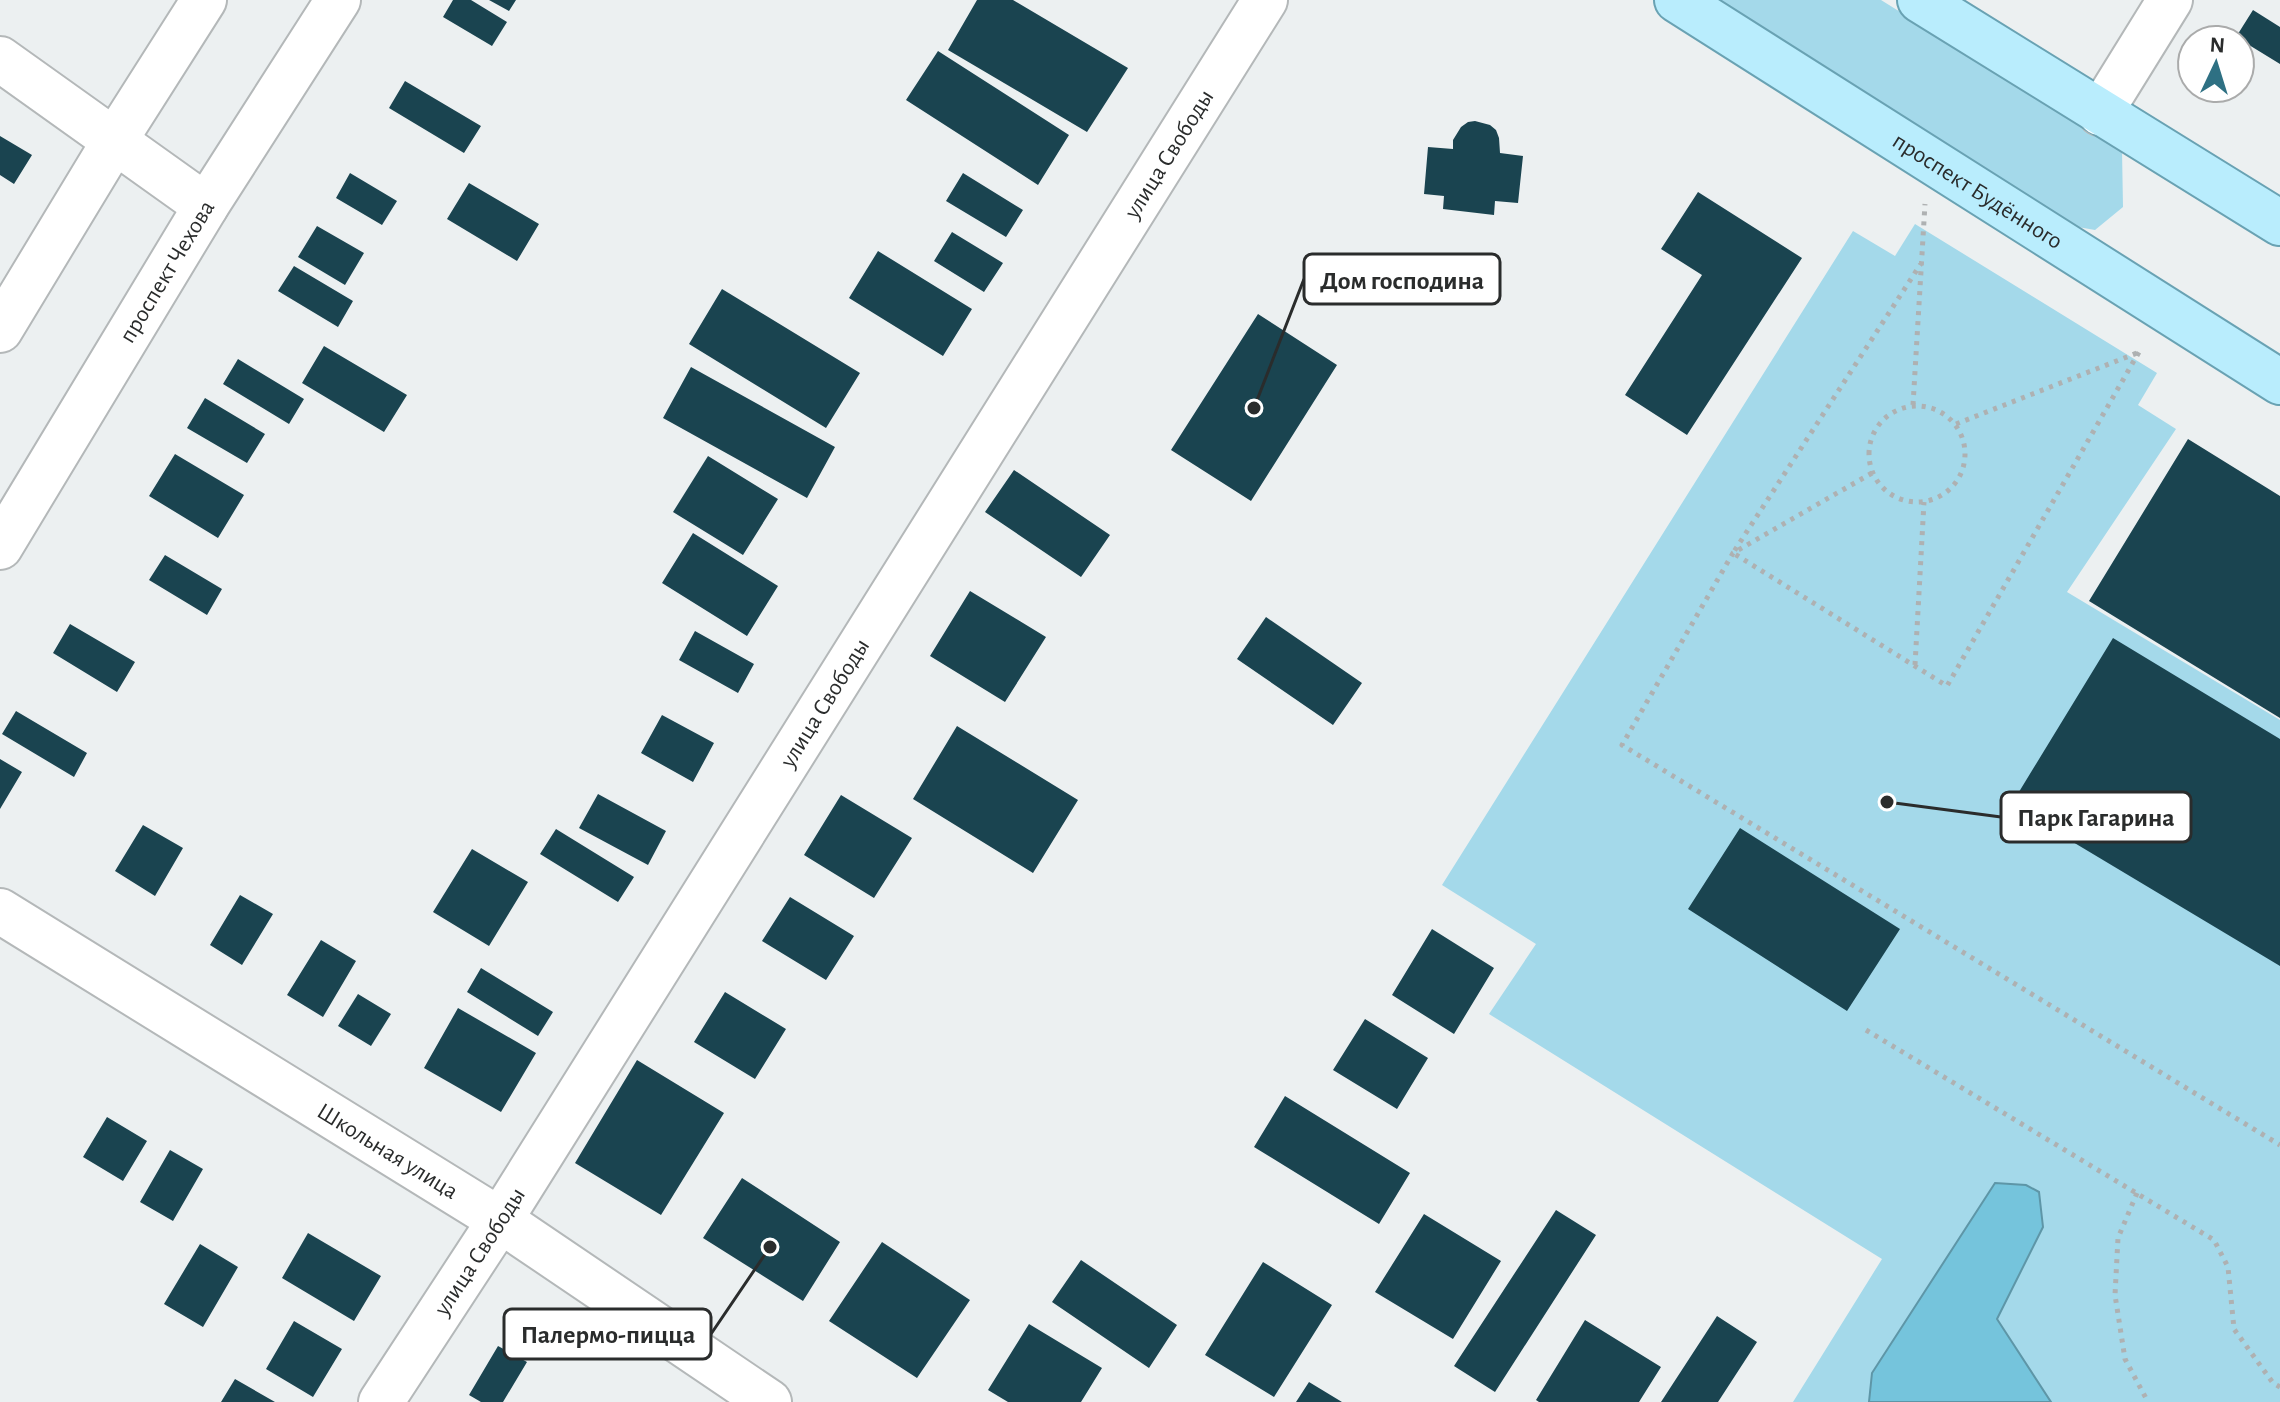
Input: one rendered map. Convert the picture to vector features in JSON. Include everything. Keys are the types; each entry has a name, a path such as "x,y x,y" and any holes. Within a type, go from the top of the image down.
{"main road":[{"name":"проспект Будённого","path":"1677,0 2280,382"},
{"path":"1920,0 2280,223"}],"street":[{"path":"0,330 204,0"},
{"name":"проспект Чехова","path":"0,547 206,206 338,0"},
{"name":"улица Свободы","path":"381,1402 500,1220 1265,0"},
{"path":"2100,113 2170,0"},
{"path":"0,59 206,206"},
{"name":"Школьная улица","path":"0,911 500,1220 769,1402"}],"path":[{"path":"1913,405 1928,159"},
{"path":"1922,262 1733,553 1622,745 2280,1145"},
{"path":"1956,424 2196,329"},
{"path":"1733,553 1947,686 2139,352"},
{"path":"1928,406 1944,413 1956,424 1964,439 1966,456 1962,473 1940,497 1924,502 1907,501 1893,496 1881,486 1872,473 1868,458 1869,443 1885,417 1898,408 1928,406"},
{"path":"1733,553 1872,473"},
{"path":"1915,666 1924,502"},
{"path":"1866,1030 2214,1240 2228,1267 2234,1329 2273,1383 2280,1387"},
{"path":"2137,1193 2118,1238 2115,1295 2125,1359 2148,1402"}],"shaded area":[{"path":"1713,0 1881,0 2122,150 2123,207 2095,230 2061,224"},
{"path":"1915,224 2157,373 2138,405 2176,429 2067,592 2280,720 2280,1402 1793,1402 1882,1259 1489,1014 1536,944 1442,885 1853,231 1895,256"},
{"path":"1995,1183 2026,1185 2039,1192 2043,1227 1997,1319 2051,1402 1869,1402 1872,1373"}],"building":[{"path":"453,0 471,0 507,22 492,46 443,17"},
{"path":"489,0 516,0 509,11"},
{"path":"977,0 1013,0 1128,68 1087,132 948,50"},
{"path":"2253,10 2280,27 2280,64 2256,49 2256,24 2244,24"},
{"path":"938,51 1069,135 1038,185 906,100"},
{"path":"405,81 481,126 464,153 389,108"},
{"path":"1475,121 1496,130 1500,153 1523,156 1518,203 1495,201 1494,215 1443,209 1444,196 1424,194 1428,147 1453,149 1453,140 1461,127"},
{"path":"0,136 32,155 14,184 0,175"},
{"path":"350,173 397,201 382,225 336,198"},
{"path":"963,173 1023,210 1006,237 946,201"},
{"path":"469,183 539,224 517,261 447,219"},
{"path":"1698,192 1802,258 1687,435 1625,395 1702,275 1661,249"},
{"path":"317,226 364,253 345,285 298,257"},
{"path":"952,232 1003,263 984,292 934,261"},
{"path":"878,251 972,309 943,356 849,298"},
{"path":"294,266 353,301 338,327 278,291"},
{"path":"722,289 860,373 826,428 689,344"},
{"path":"1258,314 1337,365 1251,501 1171,450"},
{"path":"324,346 407,395 384,432 302,383"},
{"path":"238,359 304,399 289,424 223,384"},
{"path":"691,367 835,447 807,498 663,418"},
{"path":"205,398 265,434 247,463 187,428"},
{"path":"2188,439 2280,496 2280,718 2089,601"},
{"path":"175,454 244,495 218,538 149,496"},
{"path":"708,456 778,499 743,555 673,512"},
{"path":"1014,470 1110,535 1081,577 985,512"},
{"path":"693,533 778,586 747,636 662,583"},
{"path":"165,555 222,589 207,615 149,580"},
{"path":"970,591 1046,637 1005,702 930,656"},
{"path":"1266,617 1362,683 1333,725 1237,659"},
{"path":"70,624 135,662 117,692 53,653"},
{"path":"695,631 754,664 738,693 679,660"},
{"path":"2113,638 2280,739 2280,966 2011,805"},
{"path":"16,711 87,753 74,777 2,734"},
{"path":"662,715 714,743 693,782 641,753"},
{"path":"957,726 1078,800 1033,873 913,799"},
{"path":"0,759 22,772 0,809"},
{"path":"598,794 666,831 648,865 579,828"},
{"path":"841,795 912,838 874,898 804,855"},
{"path":"143,825 183,848 155,896 115,871"},
{"path":"1740,828 1900,929 1847,1011 1688,909"},
{"path":"556,829 634,877 618,902 540,854"},
{"path":"472,849 528,882 489,946 433,912"},
{"path":"240,895 273,914 242,965 210,945"},
{"path":"790,897 854,936 826,980 762,941"},
{"path":"1432,929 1494,968 1454,1034 1392,995"},
{"path":"321,940 356,961 323,1017 287,995"},
{"path":"481,968 553,1012 538,1036 467,992"},
{"path":"725,992 786,1029 755,1079 694,1042"},
{"path":"358,994 391,1014 371,1046 338,1026"},
{"path":"458,1008 536,1053 501,1112 424,1068"},
{"path":"1365,1019 1428,1058 1397,1109 1333,1070"},
{"path":"637,1060 724,1113 661,1215 575,1163"},
{"path":"1285,1096 1410,1173 1379,1224 1254,1147"},
{"path":"107,1117 147,1141 123,1181 83,1157"},
{"path":"170,1150 203,1169 173,1221 140,1202"},
{"path":"742,1178 840,1242 803,1301 703,1238"},
{"path":"1556,1210 1596,1235 1495,1392 1454,1366"},
{"path":"1424,1214 1501,1261 1453,1339 1375,1292"},
{"path":"308,1233 381,1276 354,1321 282,1278"},
{"path":"882,1242 970,1300 917,1378 829,1321"},
{"path":"200,1244 238,1267 203,1327 164,1304"},
{"path":"1081,1260 1177,1325 1149,1368 1052,1302"},
{"path":"1263,1262 1332,1305 1274,1397 1205,1355"},
{"path":"1717,1316 1757,1342 1718,1402 1661,1402"},
{"path":"1585,1320 1661,1367 1639,1402 1536,1400"},
{"path":"294,1321 342,1349 313,1397 266,1369"},
{"path":"1029,1324 1102,1368 1081,1402 1008,1402 988,1390"},
{"path":"498,1346 527,1362 503,1402 481,1402 469,1395"},
{"path":"235,1379 275,1402 221,1402"},
{"path":"1309,1382 1342,1402 1296,1402"}],"place":[{"name":"Дом господина","path":"1254,408"},
{"name":"Парк Гагарина","path":"1887,802"},
{"name":"Палермо-пицца","path":"770,1247"}]}
